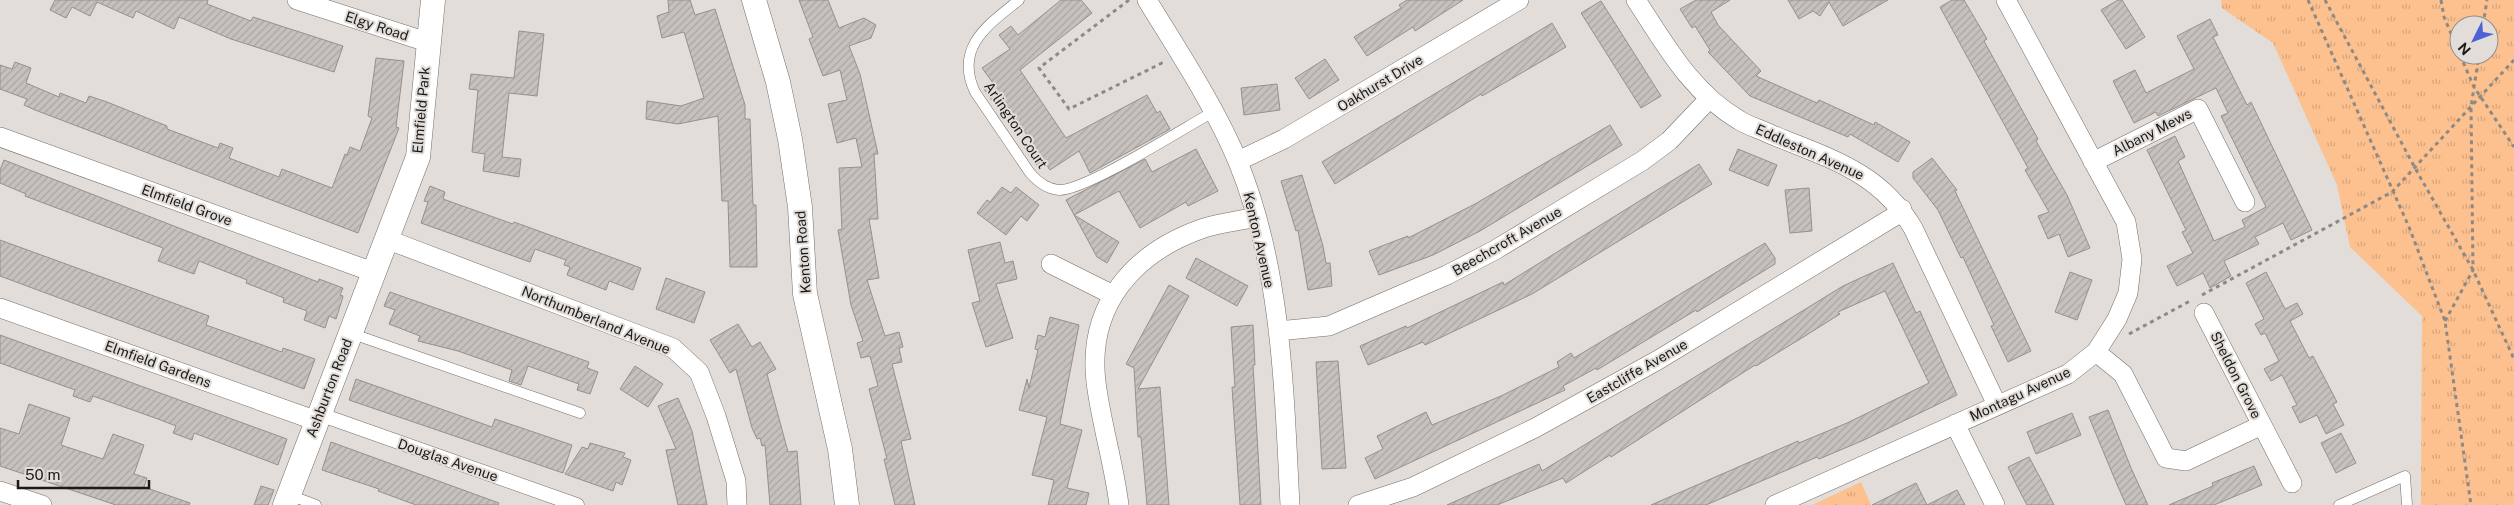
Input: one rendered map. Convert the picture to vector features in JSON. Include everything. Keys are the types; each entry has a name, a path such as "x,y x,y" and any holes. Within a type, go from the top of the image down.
{"street":[{"name":"Elgy Road","path":"297,0 428,42"},
{"name":"Elmfield Park","path":"373,272 418,157 433,0"},
{"name":"Kenton Road","path":"754,0 778,82 790,139 800,207 805,294 840,449 847,505"},
{"name":"Kenton Avenue","path":"1147,0 1180,54 1238,162 1256,217 1278,331 1290,505"},
{"name":"Oakhurst Drive","path":"1238,162 1284,139 1519,0"},
{"name":"Eddleston Avenue","path":"1636,0 1683,72 1708,98 1739,120 1860,172 1884,190 1902,210 1913,228 1997,405"},
{"name":"Montagu Avenue","path":"1774,505 2068,374 2096,352 2117,319 2128,293 2132,259 2126,222 2006,0"},
{"name":"Beechcroft Avenue","path":"1278,331 1329,326 1447,275 1495,250 1656,151 1669,141 1708,98"},
{"name":"Albany Mews","path":"2093,162 2198,109 2245,202"},
{"name":"Elmfield Grove","path":"0,138 373,272"},
{"name":"Eastcliffe Avenue","path":"1358,505 1413,487 1535,428 1658,360 1902,210"},
{"path":"1119,505 1096,381 1095,356 1103,314 1133,268 1164,246 1205,228 1256,217"},
{"name":"Northumberland Avenue","path":"386,238 673,348 699,372 716,416 736,481 736,505"},
{"path":"1051,264 1113,296"},
{"name":"Ashburton Road","path":"287,500 373,272"},
{"name":"Elmfield Gardens","path":"0,308 318,417"},
{"name":"Sheldon Grove","path":"2213,318 2262,425 2290,470"},
{"name":"Sheldon Grove","path":"2096,352 2123,374 2166,458 2186,461 2262,425"},
{"name":"Douglas Avenue","path":"318,417 576,505"},
{"path":"1955,424 1995,505"},
{"path":"0,491 42,505"}],"lane":[{"name":"Arlington Court","path":"1020,0 983,29 974,43 970,57 969,79 975,92 1030,173 1040,183 1058,190 1085,183 1212,112"},
{"path":"350,333 580,413"},
{"path":"2339,505 2405,476 2407,505"},
{"path":"287,500 316,505"}],"path":[{"path":"1129,0 1039,68 1069,109 1180,54"},
{"path":"2308,0 2409,227 2444,321 2471,505"},
{"path":"2325,0 2415,168 2473,270 2514,359"},
{"path":"2440,0 2449,28"},
{"path":"2485,15 2487,0"},
{"path":"2096,352 2392,192 2514,60"},
{"path":"2465,65 2474,86 2514,147"},
{"path":"2444,321 2473,270 2471,107 2477,65"}],"green space":[{"path":"2221,0 2514,0 2514,505 2421,505 2422,316 2350,247 2337,185 2273,43 2222,8"},
{"path":"1861,482 1871,505 1812,505"}],"building":[{"path":"55,0 208,0 207,4 251,21 253,17 343,46 334,72 231,39 179,17 174,29 136,11 133,18 97,2 90,16 72,7 66,18 50,10"},
{"path":"668,0 690,0 695,15 715,9 745,105 745,119 750,119 753,205 756,205 757,267 730,267 728,201 722,201 718,116 678,124 646,119 647,101 681,106 704,98 684,32 662,38 657,16 669,12"},
{"path":"799,0 828,0 839,28 864,18 876,25 871,38 849,46 860,74 878,154 874,154 878,219 869,219 879,278 867,280 885,336 899,332 903,347 899,348 902,362 892,364 911,439 901,441 915,505 895,505 884,459 887,459 869,389 878,386 870,356 861,358 857,343 863,341 851,305 838,230 842,229 839,168 862,167 856,138 837,143 828,104 847,100 840,70 823,76 809,39 813,37"},
{"path":"1061,0 1081,0 1092,13 1020,70 1066,138 1147,95 1157,113 1160,111 1170,129 1090,173 1079,151 1050,170 1043,160 1036,165 1024,147 1032,142 1001,97 993,102 984,89 993,83 982,68 1010,49 999,35 1011,26 1018,35"},
{"path":"1407,0 1463,0 1415,31 1413,27 1367,56 1354,37 1401,8 1399,5"},
{"path":"1696,0 1730,0 1711,12 1718,25 1761,71 1756,76 1817,103 1819,100 1874,125 1875,122 1910,142 1898,162 1850,134 1848,137 1750,96 1708,52 1710,50 1695,26 1692,28 1680,9"},
{"path":"1788,0 1888,0 1843,26 1829,2 1820,16 1813,11 1799,19"},
{"path":"1952,0 1964,0 1987,39 1984,41 2038,139 2036,141 2067,195 2090,248 2068,257 2059,234 2048,239 2038,216 2049,212 2025,170 2028,168 1940,7"},
{"path":"2118,0 2122,0 2145,37 2126,49 2101,10"},
{"path":"1601,1 1661,96 1641,108 1581,13"},
{"path":"2210,19 2218,35 2213,37 2247,105 2251,102 2312,230 2291,240 2283,223 2255,237 2259,244 2224,261 2231,276 2210,288 2203,273 2177,286 2167,266 2193,253 2182,232 2186,230 2147,150 2175,136 2185,157 2178,161 2214,241 2245,227 2242,220 2266,207 2221,116 2228,113 2216,88 2158,116 2156,112 2134,123 2113,81 2135,70 2146,93 2194,69 2177,36"},
{"path":"1552,23 1566,47 1482,96 1481,94 1335,184 1322,162"},
{"path":"519,31 544,34 537,96 509,93 502,157 521,159 519,177 483,171 485,154 472,152 478,90 469,89 471,74 514,78"},
{"path":"376,58 404,61 396,127 399,128 358,233 35,110 24,105 27,99 0,89 0,65 12,69 15,62 31,68 26,83 59,97 60,93 86,103 89,96 107,102 167,126 167,129 218,148 220,143 233,148 229,158 279,177 282,169 332,188 345,154 347,155 350,147 360,151 372,118 368,116"},
{"path":"1325,59 1339,80 1309,99 1295,78"},
{"path":"1277,84 1280,110 1244,115 1241,88"},
{"path":"1610,125 1622,145 1480,231 1433,255 1379,275 1369,251 1408,236 1408,238 1475,204"},
{"path":"1196,149 1218,191 1188,206 1186,202 1140,228 1119,191 1074,215 1066,200 1145,159 1152,172"},
{"path":"1738,149 1777,165 1768,186 1729,170"},
{"path":"1932,158 1957,190 1955,191 2031,351 2008,362 1991,326 1994,325 1963,257 1961,258 1938,210 1913,178 1913,172"},
{"path":"4,160 318,282 319,279 343,288 340,295 343,296 336,319 329,316 325,328 304,320 307,311 283,302 284,298 246,283 247,280 199,261 194,274 158,261 163,248 25,196 26,194 0,183 0,170"},
{"path":"1699,164 1712,184 1532,294 1425,345 1423,342 1368,365 1360,346 1406,326 1407,328 1503,282 1504,285"},
{"path":"1302,175 1323,246 1326,263 1330,263 1332,286 1308,290 1298,230 1296,231 1281,181"},
{"path":"430,186 445,192 443,199 513,224 514,222 641,268 633,290 609,281 606,290 567,275 570,267 564,265 566,260 535,249 530,262 421,223 428,202 424,201"},
{"path":"1002,187 1011,193 1016,187 1039,205 1027,221 1021,216 1006,235 977,213 987,200 990,202"},
{"path":"1809,188 1812,231 1790,233 1785,190"},
{"path":"1074,215 1119,242 1107,263 1097,257"},
{"path":"0,240 209,316 206,325 282,352 283,348 315,359 304,389 0,276"},
{"path":"1000,242 1005,263 1013,261 1017,279 996,284 1013,338 986,347 972,303 980,301 968,250"},
{"path":"1765,243 1775,258 1775,264 1697,312 1696,310 1597,370 1596,368 1563,386 1565,390 1375,479 1365,458 1383,449 1377,436 1426,412 1432,425 1501,396 1559,367 1557,362 1571,353 1574,358"},
{"path":"1196,258 1248,286 1237,306 1186,278"},
{"path":"1893,263 1916,313 1920,311 1957,395 1864,440 1819,459 1817,457 1706,505 1651,505 1798,441 1799,443 1847,423 1929,383 1885,291 1838,312 1840,314 1566,483 1563,478 1497,505 1447,505 1539,464 1542,471 1843,286"},
{"path":"2070,272 2092,280 2077,320 2055,312"},
{"path":"2266,272 2285,309 2297,303 2303,314 2290,321 2309,358 2313,356 2337,402 2333,404 2344,425 2326,434 2317,415 2300,423 2292,407 2297,405 2282,375 2271,381 2264,369 2279,361 2265,333 2261,335 2255,324 2264,319 2246,283"},
{"path":"666,278 705,292 694,323 656,309"},
{"path":"1169,285 1189,296 1138,389 1160,387 1169,505 1147,505 1141,437 1138,437 1134,368 1126,364"},
{"path":"390,292 589,362 587,368 598,372 590,394 577,390 579,384 528,366 521,385 509,381 512,370 458,351 418,341 420,336 389,324 395,310 384,306"},
{"path":"1050,317 1079,325 1060,424 1082,430 1067,488 1089,493 1086,505 1048,505 1054,480 1032,475 1047,417 1019,410 1027,379 1029,388 1038,350 1035,349 1038,335 1045,337"},
{"path":"738,324 752,347 760,342 776,369 767,374 788,452 797,451 801,505 770,505 765,445 762,446 760,438 757,439 752,428 736,369 730,373 710,340"},
{"path":"1253,325 1255,365 1253,365 1261,505 1240,505 1232,387 1235,387 1231,327"},
{"path":"0,335 287,439 278,465 194,433 192,440 173,433 176,426 93,396 90,402 73,396 75,390 0,363"},
{"path":"1338,361 1346,468 1322,469 1316,362"},
{"path":"635,366 663,384 648,407 620,389"},
{"path":"356,379 492,427 495,419 572,445 563,473 349,400"},
{"path":"678,398 692,431 707,505 678,505 666,450 676,449 658,406"},
{"path":"29,404 70,418 61,445 103,459 113,434 144,445 134,474 147,478 144,487 190,503 189,505 116,505 0,466 0,428 19,434"},
{"path":"2108,410 2148,505 2126,505 2113,475 2089,417"},
{"path":"2072,413 2081,435 2036,454 2027,432"},
{"path":"2341,433 2356,463 2336,473 2321,443"},
{"path":"331,442 499,503 498,505 416,505 378,491 379,489 322,470"},
{"path":"590,443 625,453 623,457 631,460 622,485 616,482 613,491 565,474 582,447 588,449"},
{"path":"2029,457 2054,505 2027,505 2016,484 2008,467"},
{"path":"2254,466 2262,485 2214,505 2169,505 2213,486 2212,483"},
{"path":"1916,483 1927,505 1872,505"},
{"path":"261,486 274,490 268,505 254,505"},
{"path":"1957,490 1965,505 1927,505"}]}
